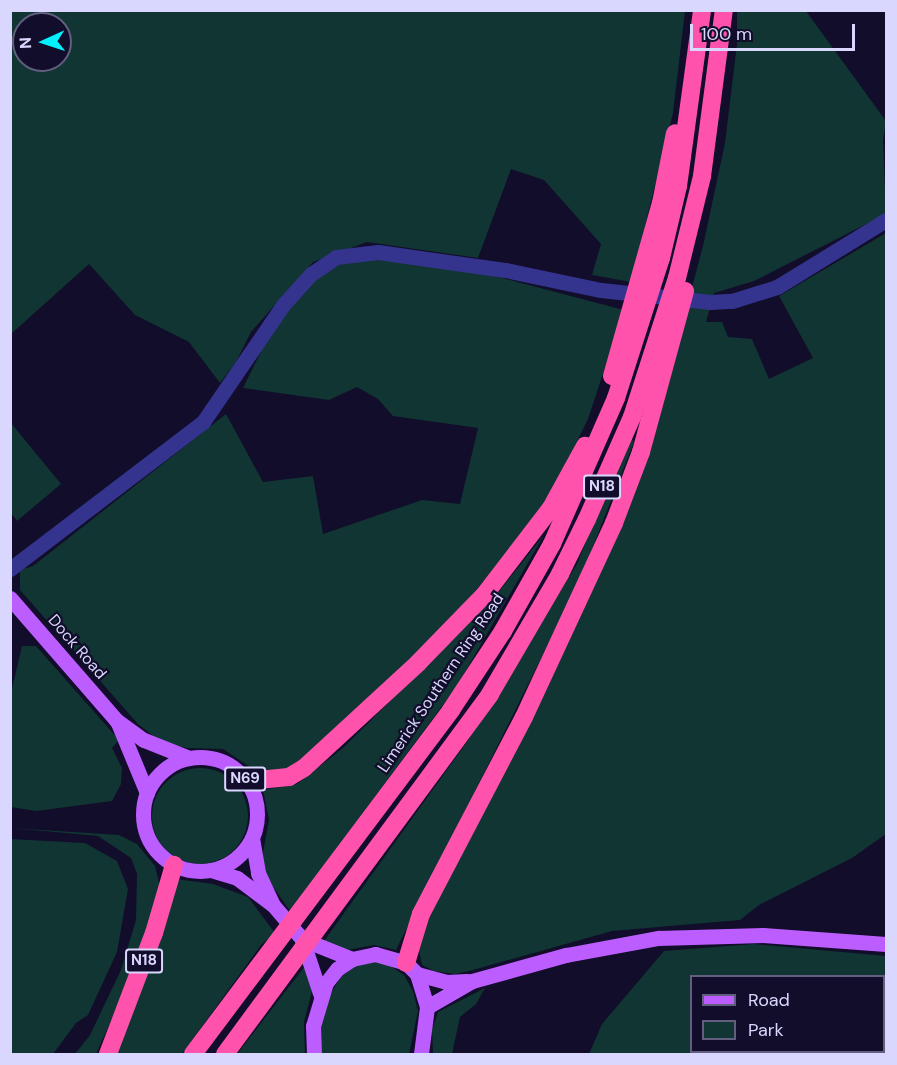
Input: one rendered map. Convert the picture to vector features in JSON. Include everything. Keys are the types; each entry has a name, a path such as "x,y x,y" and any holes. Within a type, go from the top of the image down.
{"highway":[{"name":"N18","path":"602,409 661,203 683,91 694,10"},
{"name":"Limerick Southern Ring Road","path":"193,1054 451,710 503,631 552,544 616,398 661,258 678,186 702,10"},
{"name":"N18","path":"225,1054 272,994 490,694 560,574 605,480 632,417 680,268 702,176 724,10"},
{"name":"N18","path":"412,969 421,914 575,612 641,452 710,191 726,102 732,10"},
{"name":"N18","path":"247,781 289,777 304,768 339,740 485,594 551,508 602,409 661,258"},
{"name":"N18","path":"108,1054 154,933 174,865"}],"main road":[{"name":"Dock Road","path":"10,597 116,720 144,740 189,758"},
{"name":"Dock Road","path":"116,720 147,793"},
{"name":"N69","path":"189,758 221,760 247,781 257,809 252,838 258,873 273,905"},
{"path":"174,865 161,855 145,830 147,793 157,776 171,764 189,758"},
{"path":"210,870 235,859 252,838"},
{"name":"N69","path":"174,865 191,871 210,870 237,878 273,905 302,939 320,993"},
{"path":"412,969 446,982 472,981 566,955 658,939 763,935 886,944"},
{"name":"N69","path":"302,939 352,959 375,954 412,969"},
{"path":"314,1054 313,1026 320,993 337,969 352,959"},
{"path":"412,969 427,1007 421,1054"},
{"path":"427,1007 472,981"}],"street":[{"path":"10,568 203,422 283,304 311,274 336,257 378,252 506,270 601,290 710,302 732,301 777,287 886,220"}],"green space":[{"path":"11,11 685,11 673,113 631,282 592,275 601,244 544,180 511,169 478,258 367,242 313,262 251,332 236,362 220,383 189,342 135,315 89,264 11,334"},
{"path":"737,11 806,11 886,121 883,140 886,214 754,281 714,293 706,322 722,322 728,337 752,339 769,379 813,358 779,296 886,233 886,834 852,858 759,905 740,920 612,931 473,970 455,974 434,971 422,965 419,951 423,930 485,807 653,433 703,246 725,143 737,44"},
{"path":"373,255 468,269 624,310 588,419 554,488 509,551 444,628 309,757 285,773 256,771 223,749 187,748 161,742 138,724 20,590 20,570 33,566 226,414 263,482 313,476 323,534 422,500 460,504 478,428 393,416 378,399 357,387 329,400 243,388 275,323 319,275 346,262"},
{"path":"11,423 61,484 17,521 11,513"},
{"path":"629,436 634,442 579,582 396,950 374,945 347,950 324,941 467,742 577,564"},
{"path":"544,535 457,686 290,911 269,881 262,858 269,820 263,790 297,784 343,748 492,600"},
{"path":"22,646 36,646 119,740 112,748 122,768 121,784 112,801 36,811 11,807 10,697"},
{"path":"200,768 218,772 234,782 244,798 248,816 244,834 234,850 218,860 200,864 182,860 166,850 156,834 152,816 156,798 166,782 182,772"},
{"path":"11,828 119,835 137,844 155,866 160,887 128,983 96,1054 75,1054 90,1035 121,970 136,920 137,874 131,858 98,836"},
{"path":"10,839 85,843 117,861 128,889 117,952 88,1015 76,1023 53,1054 11,1054"},
{"path":"176,879 213,884 248,897 275,933 261,945 182,1054 110,1054"},
{"path":"754,944 886,956 886,1054 589,1054 602,1024 664,951"},
{"path":"373,962 389,965 404,975 413,991 418,1011 409,1054 321,1054 321,1020 329,997 341,977 356,965"},
{"path":"305,966 312,991 304,1022 305,1054 237,1054"},
{"path":"485,988 476,1004 460,1017 452,1054 433,1054 432,1030 438,1012"}]}
